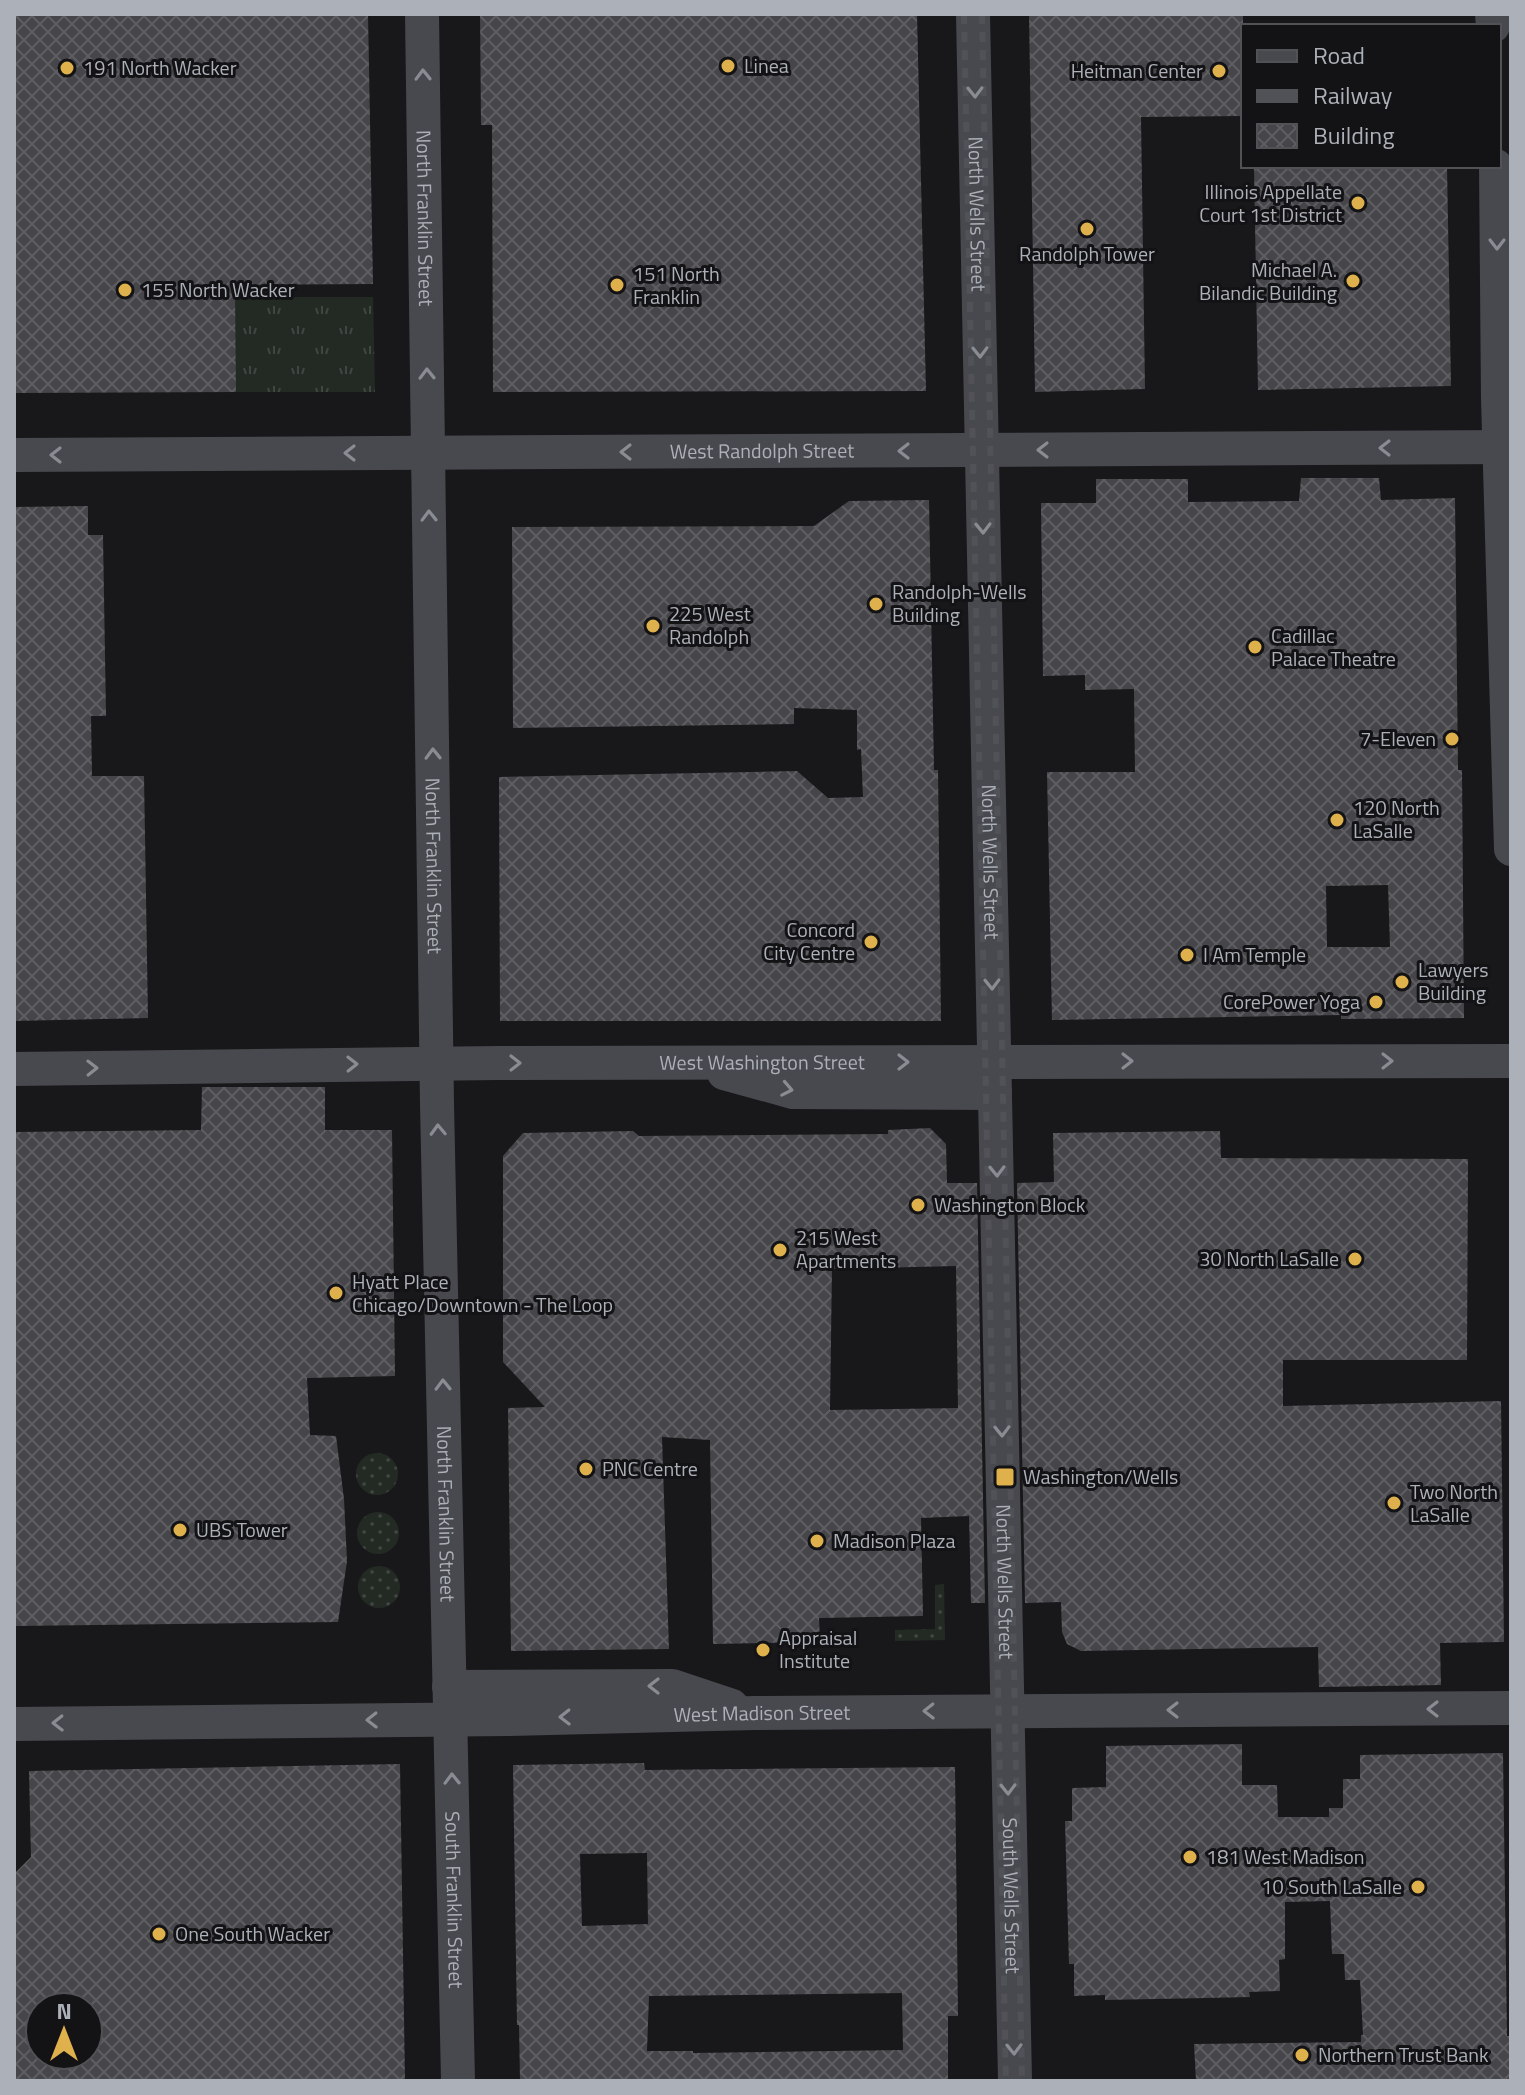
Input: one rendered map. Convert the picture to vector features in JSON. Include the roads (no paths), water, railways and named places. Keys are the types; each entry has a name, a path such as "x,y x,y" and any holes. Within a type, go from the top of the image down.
{"main road":[{"name":"North Franklin Street","path":"422,14 449,1703"},
{"name":"North Wells Street","path":"973,14 1007,1711"},
{"path":"1496,168 1505,447 1511,849"},
{"name":"West Randolph Street","path":"14,455 1505,447"},
{"name":"West Washington Street","path":"14,1069 685,1062 995,1077 1511,1061"},
{"name":"West Madison Street","path":"14,1724 449,1703 755,1713 1511,1708"},
{"name":"South Franklin Street","path":"449,1703 458,2081"},
{"name":"South Wells Street","path":"1007,1711 1015,2081"}],"railway":[{"path":"964,14 1006,2081"},
{"path":"982,14 1022,2081"}],"place":[{"name":"Linea","path":"728,66"},
{"name":"191 North Wacker","path":"67,68"},
{"name":"Heitman Center","path":"1219,71"},
{"name":"Illinois Appellate Court 1st District","path":"1358,203"},
{"name":"Randolph Tower","path":"1087,229"},
{"name":"Michael A. Bilandic Building","path":"1353,281"},
{"name":"151 North Franklin","path":"617,285"},
{"name":"155 North Wacker","path":"125,290"},
{"name":"Randolph-Wells Building","path":"876,604"},
{"name":"225 West Randolph","path":"653,626"},
{"name":"Cadillac Palace Theatre","path":"1255,647"},
{"name":"7-Eleven","path":"1452,739"},
{"name":"120 North LaSalle","path":"1337,820"},
{"name":"Concord City Centre","path":"871,942"},
{"name":"I Am Temple","path":"1187,955"},
{"name":"Lawyers Building","path":"1402,982"},
{"name":"CorePower Yoga","path":"1376,1002"},
{"name":"Washington Block","path":"918,1205"},
{"name":"215 West Apartments","path":"780,1250"},
{"name":"30 North LaSalle","path":"1355,1259"},
{"name":"Hyatt Place Chicago/Downtown - The Loop","path":"336,1293"},
{"name":"PNC Centre","path":"586,1469"},
{"name":"Washington/Wells","path":"1005,1477"},
{"name":"Two North LaSalle","path":"1394,1503"},
{"name":"UBS Tower","path":"180,1530"},
{"name":"Madison Plaza","path":"817,1541"},
{"name":"Appraisal Institute","path":"763,1650"},
{"name":"181 West Madison","path":"1190,1857"},
{"name":"10 South LaSalle","path":"1418,1887"},
{"name":"One South Wacker","path":"159,1934"},
{"name":"Northern Trust Bank","path":"1302,2055"}]}
